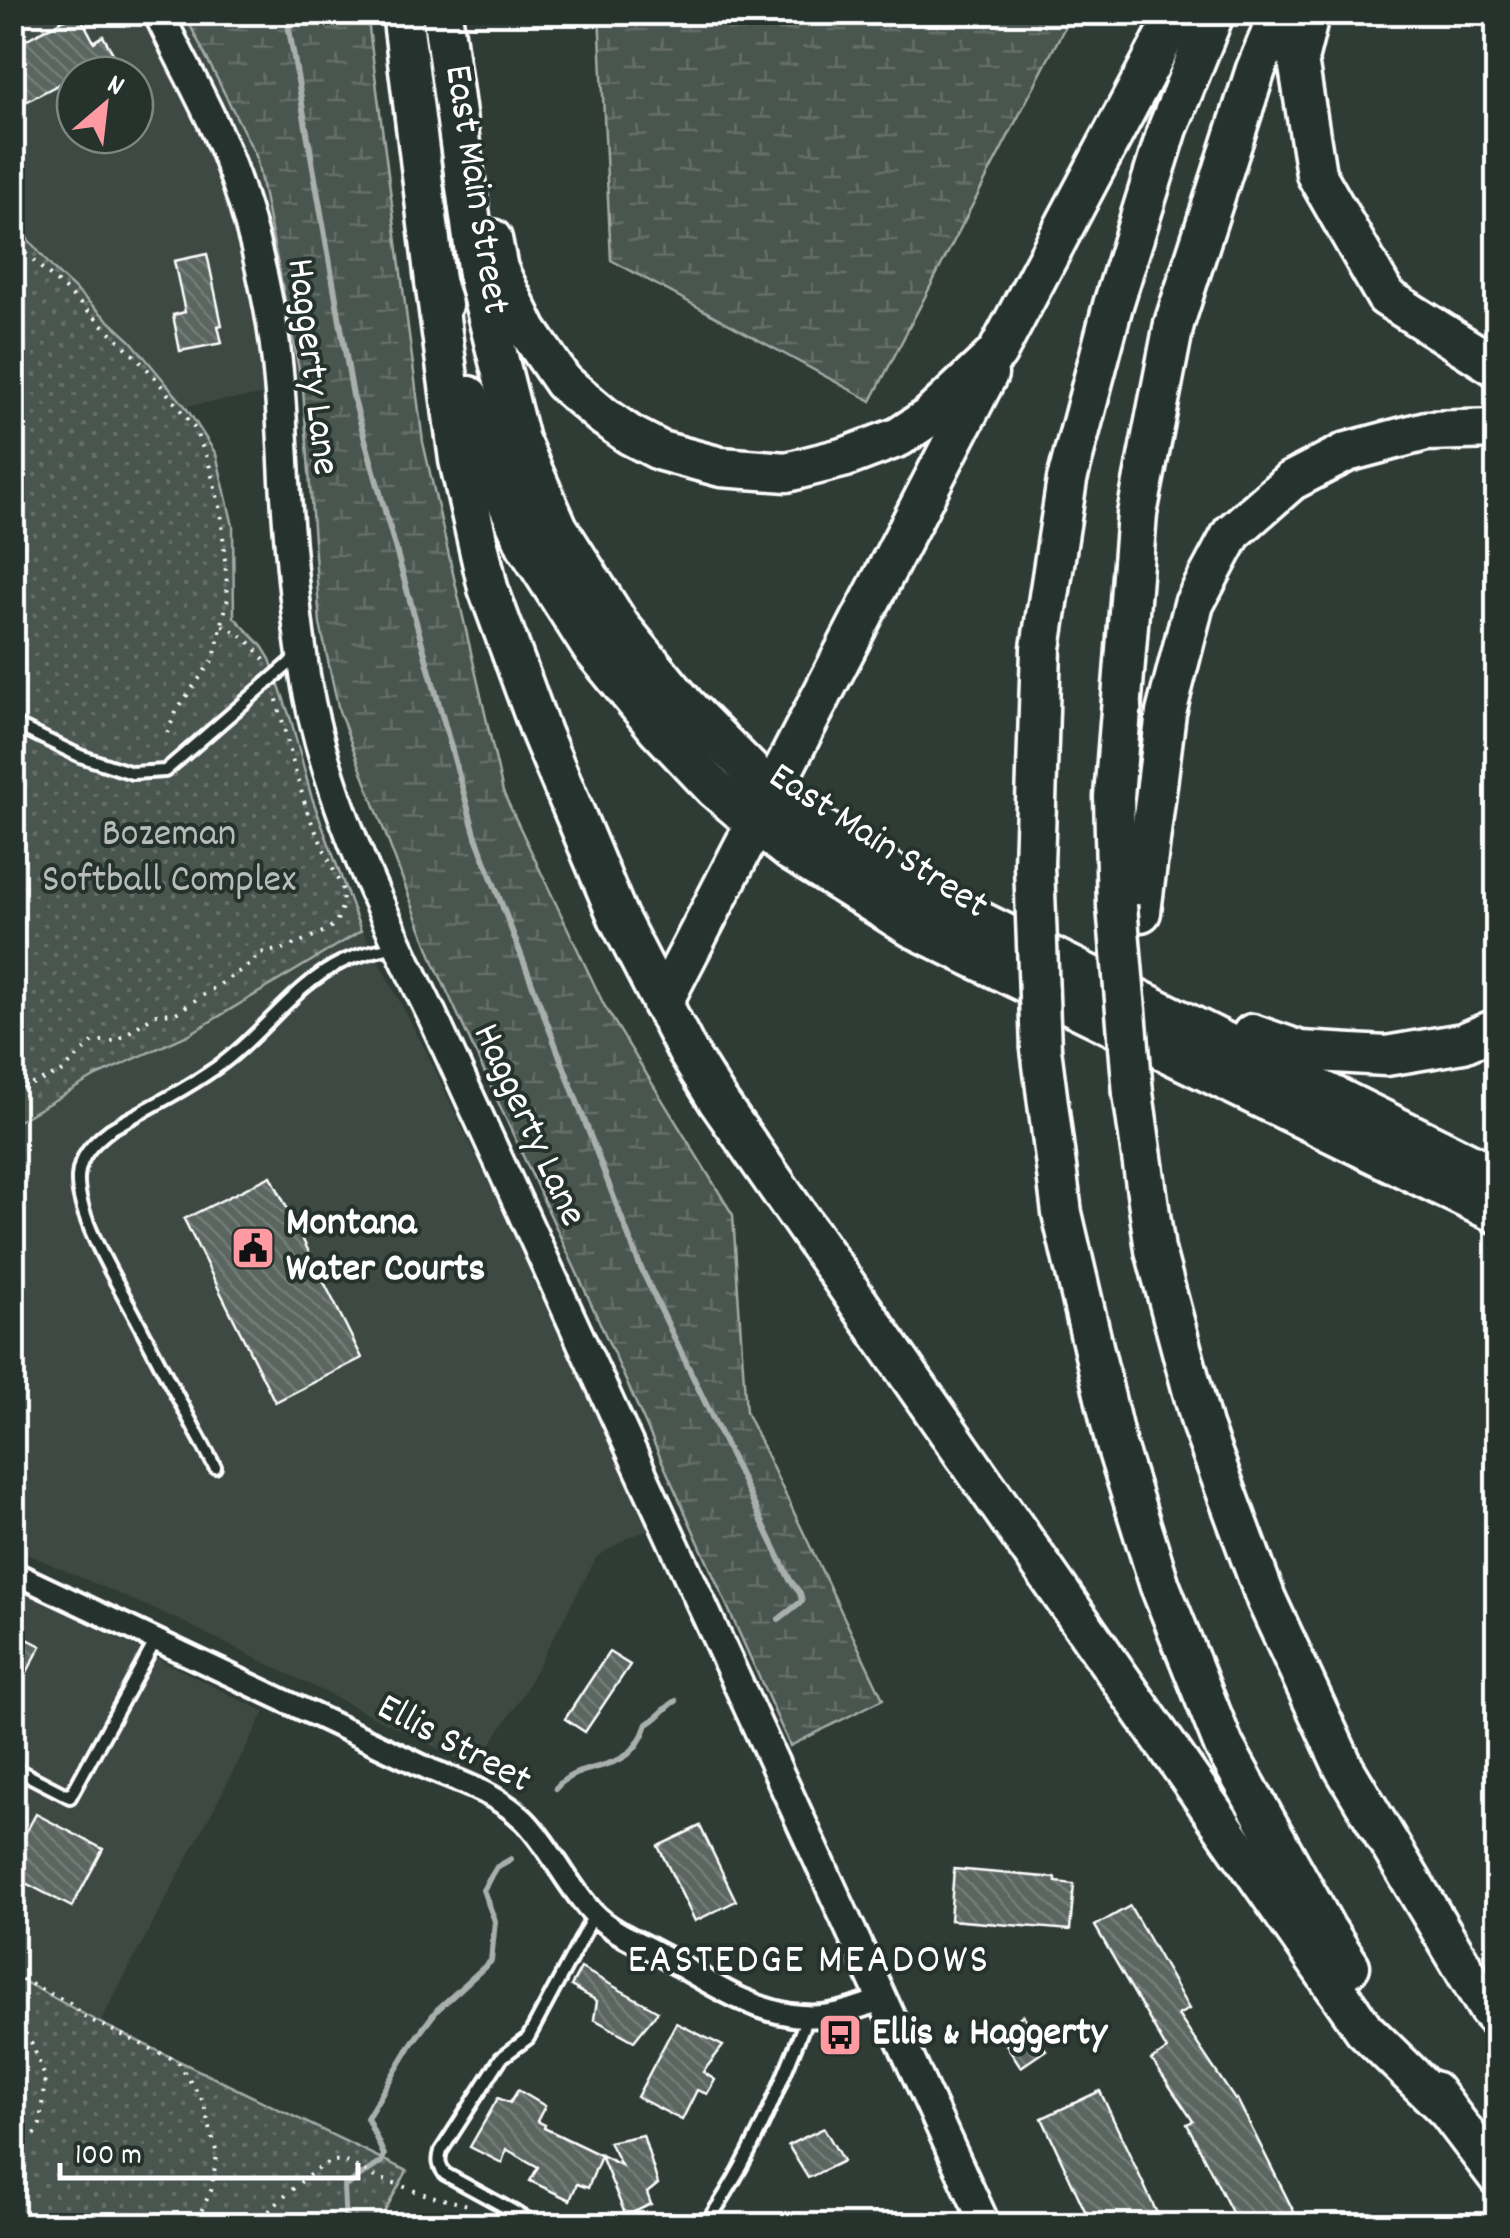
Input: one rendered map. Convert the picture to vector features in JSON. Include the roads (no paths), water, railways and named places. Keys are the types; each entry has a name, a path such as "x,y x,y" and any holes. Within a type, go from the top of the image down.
{"highway":[{"name":"East Main Street","path":"402,12 435,281 485,452 526,545 591,647 681,753 714,788 811,822 929,896 1080,972 1495,1198"},
{"name":"East Main Street","path":"444,12 479,282 518,440 558,528 620,626 764,808 790,851 912,927 1064,1004 1495,1198"},
{"path":"444,12 498,269 528,331 562,382 630,435 661,451 721,467 788,472 846,457 899,437 929,417 998,353"},
{"path":"662,1004 1178,12"},
{"path":"1216,12 1168,128 1113,305 1067,480 1040,648 1034,865 1042,1048 1062,1213 1116,1445 1160,1586 1224,1746 1326,1929 1446,2110 1498,2176"},
{"path":"1280,12 1256,69 1174,324 1137,514 1114,798 1129,909 1133,1093 1155,1250 1164,1285 1202,1426 1266,1599 1344,1768 1498,2020"},
{"path":"1310,12 1298,60 1316,174 1386,297 1498,368"},
{"path":"435,281 459,460 488,588 541,733 618,917 688,1053 1364,2029 1446,2110"},
{"path":"1129,909 1166,713 1194,604 1232,533 1291,481 1347,452 1426,432 1498,429"},
{"path":"1080,972 1301,1051 1386,1056 1463,1043 1498,1028"}],"street":[{"name":"Haggerty Lane","path":"158,12 213,122 232,171 270,309 279,370 302,653 316,725 336,793 398,945 986,2226"},
{"name":"Ellis Street","path":"12,1572 506,1804 527,1823 594,1914 615,1930 743,1999 768,2010 807,2017 842,2014 884,1999"}],"lane":[{"path":"12,723 80,756 132,773 165,770 302,653"},
{"path":"214,1467 94,1240 80,1197 80,1164 98,1139 228,1060 332,968 398,945"},
{"path":"12,1767 70,1798 157,1639"},
{"path":"540,2226 445,2174 438,2158 501,2058 528,2038 594,1914"},
{"path":"704,2226 758,2134 807,2017"}],"waterway":[{"path":"286,12 353,396 476,837 640,1266 790,1580 800,1593 802,1601 779,1619"},
{"path":"556,1788 580,1772 618,1761 639,1742 647,1724 676,1701"},
{"path":"346,2226 344,2187 381,2162 384,2155 367,2118 412,2043 437,2010 491,1961 495,1921 483,1890 497,1867 511,1859"}],"place":[{"name":"Montana Water Courts","path":"253,1248"},
{"name":"Ellis & Haggerty","path":"840,2035"}],"district":[{"name":"EASTEDGE MEADOWS","path":"809,1963"}],"park label":[{"name":"Bozeman Softball Complex","path":"169,859"}]}
